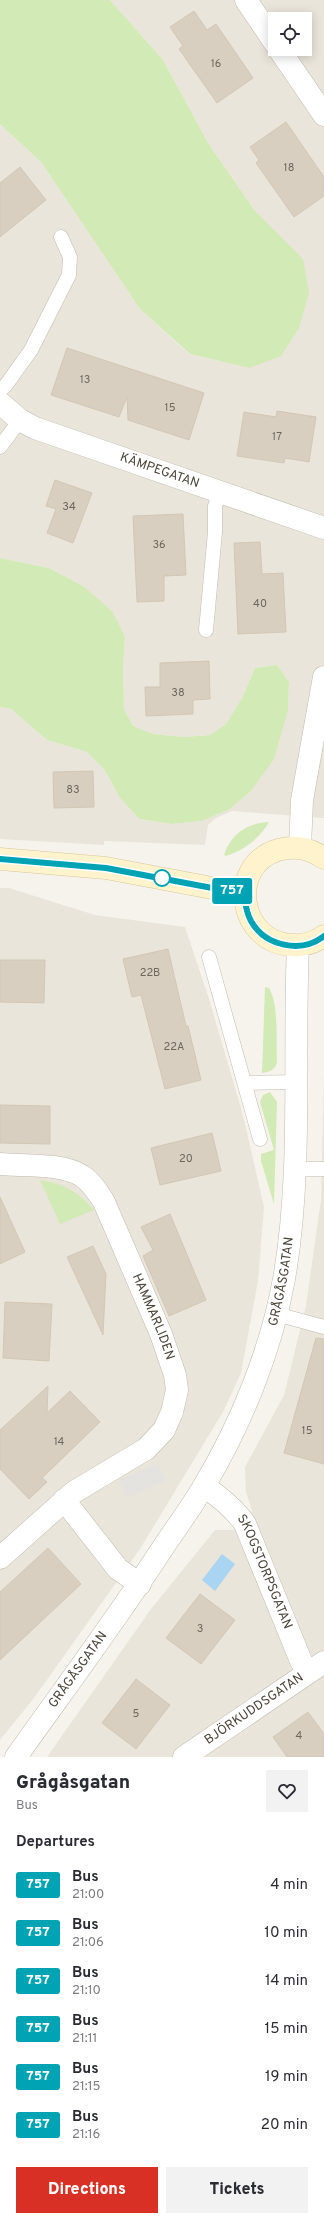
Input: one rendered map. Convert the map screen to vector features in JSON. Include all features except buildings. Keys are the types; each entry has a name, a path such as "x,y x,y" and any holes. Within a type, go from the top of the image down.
{"street":[{"path":"246,0 268,33"},
{"path":"284,56 324,116"},
{"name":"KÄMPEGATAN","path":"0,403 20,420 35,428 324,528"},
{"path":"300,847 302,800 324,677"},
{"path":"324,858 315,852 300,847 280,850 262,858 250,874 244,894 246,908 251,921 259,932 277,943 298,946 311,943 324,936"},
{"path":"0,859 106,868 244,894"},
{"name":"GRÅGÅSGATAN","path":"16,1757 140,1584 204,1486 230,1437 259,1370 276,1314 288,1250 294,1169 298,946"},
{"name":"HAMMARLIDEN","path":"0,1164 58,1168 82,1175 93,1185 104,1202 161,1334 175,1375 177,1390 172,1412 164,1430 146,1449 74,1492 0,1558"},
{"name":"SKOGSTORPSGATAN","path":"204,1486 226,1502 245,1524 301,1661 316,1667"},
{"path":"64,1500 118,1569 140,1584"},
{"name":"BJÖRKUDDSGATAN","path":"184,1757 316,1667"}],"lane":[{"path":"0,390 6,385 30,350 69,275 70,257 61,238"},
{"path":"0,447 20,420"},
{"path":"206,630 215,532 215,506 220,493"},
{"path":"209,957 260,1138"},
{"path":"244,1083 296,1082"},
{"path":"294,1169 324,1169"},
{"path":"276,1314 324,1327"}],"shaded area":[{"path":"110,0 324,0 324,818 232,811 216,818 208,825 205,845 104,841 104,845 0,839 0,707 11,709 47,740 87,752 104,769 120,798 139,819 172,824 202,821 230,809 251,791 288,710 289,682 277,665 255,668 242,698 226,724 210,735 184,737 153,734 133,726 124,709 123,668 125,637 83,586 49,568 0,558 0,124 41,162 140,309 189,354 249,368 273,231 255,211 208,143 163,60"},
{"path":"0,888 9,888 95,915 185,927 210,1002 243,1115 264,1207 258,1281 241,1373 223,1412 140,1549 34,1698 0,1740"},
{"path":"324,1075 324,1757 47,1757 151,1609 215,1530 234,1530 252,1511 246,1492 245,1467 284,1395 306,1306 321,1199"},
{"path":"157,1463 165,1481 127,1498 119,1480"}],"green space":[{"path":"0,0 110,0 163,60 208,143 255,211 303,259 309,293 299,328 281,356 249,368 190,354 140,309 41,162 0,124"},
{"path":"0,558 49,568 83,586 112,611 125,637 123,668 124,709 133,726 153,734 184,737 210,735 226,724 242,698 255,668 277,665 289,682 288,710 274,759 251,791 230,809 202,821 172,824 139,819 120,798 104,769 87,752 47,740 11,709 0,707"},
{"path":"269,822 256,839 233,854 226,856 224,855 231,841 241,831 254,824"},
{"path":"265,987 269,988 272,995 276,1013 277,1063 271,1070 262,1073"},
{"path":"270,1092 277,1102 274,1204 261,1161 261,1154 274,1150 260,1102 263,1095"},
{"path":"40,1180 56,1183 70,1189 94,1210 60,1224"}],"water":[{"path":"222,1554 235,1564 215,1591 202,1580"}],"bus line":[{"name":"757","path":"0,859 106,868 244,894 246,908 251,921 259,932 270,940 284,945 298,946 311,943 324,936"}]}
